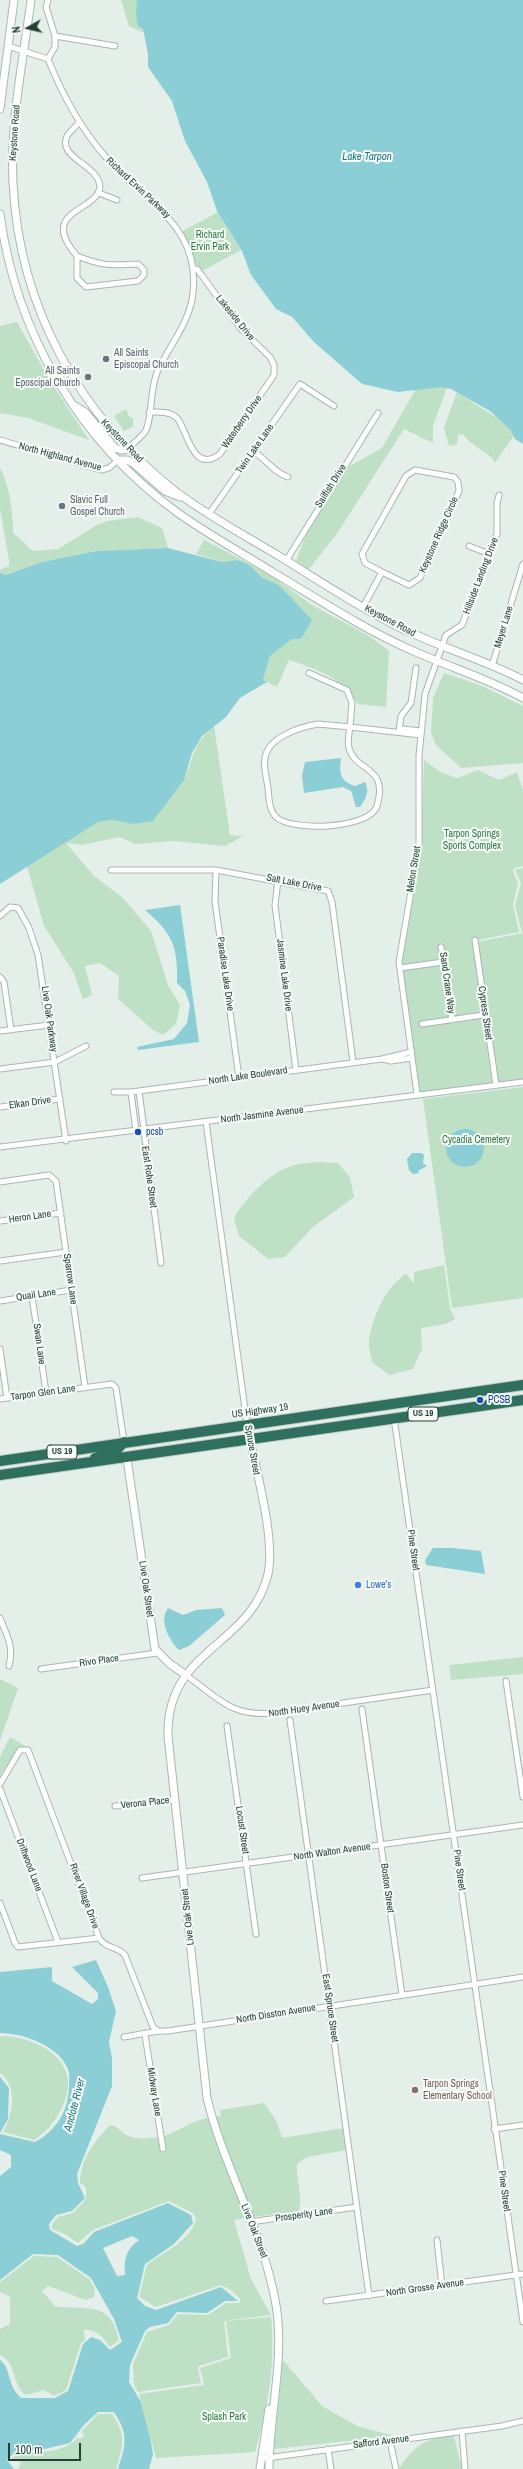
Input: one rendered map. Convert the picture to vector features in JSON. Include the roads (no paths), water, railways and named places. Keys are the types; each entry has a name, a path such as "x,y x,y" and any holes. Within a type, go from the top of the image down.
{"highway":[{"name":"US Highway 19","path":"0,1461 523,1385"},
{"path":"394,1418 408,1409 457,1395"},
{"name":"US 19","path":"0,1476 127,1459 394,1418 523,1400"},
{"path":"349,1425 384,1413 392,1404"},
{"path":"65,1467 115,1452 124,1442"}],"main road":[{"name":"Keystone Road","path":"0,109 14,0"},
{"name":"Keystone Road","path":"31,0 15,112 12,160 15,208 23,254 36,298 57,349 97,414 127,449 188,500 209,514 363,607 400,627 523,680"},
{"name":"Keystone Road","path":"0,214 8,258 28,321 51,370 72,404 118,460 157,496 198,526 358,624 408,649 523,698"},
{"path":"72,404 85,412 116,448 121,450 127,449"},
{"path":"118,460 129,461 165,492 188,500"},
{"name":"Spruce Street","path":"186,1675 201,1657 252,1612 268,1574 270,1550 268,1529 248,1424"},
{"name":"Live Oak Street","path":"127,1459 157,1653"},
{"path":"157,1653 186,1675"},
{"name":"Live Oak Street","path":"186,1675 175,1694 168,1720 168,1736 207,2098 212,2117 265,2259 276,2306 279,2346 275,2384"},
{"path":"269,2469 275,2384"},
{"path":"260,2469 260,2459 275,2384"}],"street":[{"path":"8,46 48,59 55,47 55,36 46,8 48,0"},
{"path":"55,36 115,46"},
{"name":"Richard Ervin Parkway","path":"48,59 79,122 112,165 172,221 187,246 193,270 194,282 190,307 155,376 145,432 127,449"},
{"path":"77,256 77,278 86,287 138,281 144,275 144,270 138,264 104,266 77,256 65,239 65,224 72,213 92,201 99,192 99,180 96,174 70,155 66,148 67,137 79,122"},
{"path":"99,192 117,200"},
{"name":"Lakeside Drive","path":"193,270 197,269 241,328 269,356 274,369"},
{"name":"Waterberry Drive","path":"149,412 166,412 175,416 182,423 192,449 202,456 215,457 220,454 272,379 274,369"},
{"name":"Twin Lake Lane","path":"209,514 300,384 334,406"},
{"name":"Sailfish Drive","path":"286,560 378,413"},
{"name":"North Highland Avenue","path":"0,440 101,470 109,468 118,460"},
{"path":"253,452 263,457 278,473 288,477"},
{"name":"Keystone Ridge Circle","path":"415,470 454,477 458,482 459,491 419,579 409,585 382,572 365,563 363,552 406,476 415,470"},
{"name":"Hillside Landing Drive","path":"442,646 447,633 462,625 489,554 498,530 497,503 499,495"},
{"path":"469,546 489,554"},
{"name":"Meyer Lane","path":"492,666 523,564"},
{"path":"363,607 382,572"},
{"name":"Melon Street","path":"417,1094 400,968 401,948 419,842 421,733 426,689 442,646"},
{"path":"399,731 401,716 411,703 416,668"},
{"path":"309,673 346,690 352,703 350,727 349,745 351,752 370,770 378,781 378,796 375,811 361,820 309,827 282,821 276,817 270,808 264,762 270,746 301,727 318,724 350,727 421,733"},
{"name":"Salt Lake Drive","path":"111,870 216,870 324,888 330,893 353,1062"},
{"name":"Paradise Lake Drive","path":"216,870 215,901 239,1078"},
{"name":"Jasmine Lake Drive","path":"278,880 274,905 296,1070"},
{"name":"Live Oak Parkway","path":"0,916 8,908 13,906 18,908 24,915 38,955 66,1140"},
{"name":"Cypress Street","path":"475,940 496,1085"},
{"name":"Sand Crane Way","path":"441,947 452,1020"},
{"path":"400,968 443,962"},
{"path":"0,977 4,982 11,1030"},
{"path":"422,1024 483,1015"},
{"path":"0,1031 49,1025"},
{"path":"0,1069 54,1062 86,1046"},
{"name":"North Lake Boulevard","path":"114,1092 131,1092 412,1055"},
{"name":"North Jasmine Avenue","path":"0,1147 523,1082"},
{"name":"East Rohe Street","path":"139,1091 161,1263"},
{"path":"131,1092 136,1131"},
{"name":"Elkan Drive","path":"0,1107 60,1099"},
{"name":"Spruce Street","path":"206,1122 248,1424"},
{"name":"Sparrow Lane","path":"0,1182 49,1175 56,1181 85,1387"},
{"name":"Heron Lane","path":"0,1222 60,1213"},
{"path":"0,1261 66,1252"},
{"name":"Quail Lane","path":"0,1300 71,1290"},
{"name":"Swan Lane","path":"32,1296 46,1392"},
{"path":"0,1348 7,1398"},
{"name":"Tarpon Glen Lane","path":"0,1399 111,1384 116,1388 124,1442"},
{"name":"Pine Street","path":"394,1418 475,1984 494,2129 523,2322"},
{"path":"0,1618 11,1647 9,1666"},
{"name":"Rivo Place","path":"41,1669 157,1653"},
{"name":"North Huey Avenue","path":"186,1675 232,1709 251,1714 274,1713 433,1690"},
{"path":"506,1681 523,1798"},
{"name":"Boston Street","path":"362,1709 402,1995"},
{"name":"East Spruce Street","path":"290,1720 370,2296"},
{"name":"Locust Street","path":"227,1726 256,1934"},
{"name":"River Village Drive","path":"0,1784 20,1750 25,1749 31,1754 99,1938 106,1946 121,1951 125,1955 153,2027 157,2030"},
{"name":"Driftwood Lane","path":"0,1788 58,1942"},
{"name":"Verona Place","path":"115,1806 175,1800"},
{"name":"North Walton Avenue","path":"142,1878 523,1825"},
{"path":"0,1903 15,1943 18,1947 99,1938"},
{"name":"North Disston Avenue","path":"124,2037 145,2035 157,2030 168,2031 523,1977"},
{"name":"Midway Lane","path":"145,2035 163,2149"},
{"path":"494,2129 523,2125"},
{"name":"Prosperity Lane","path":"250,2222 357,2207"},
{"path":"437,2240 442,2286"},
{"name":"North Grosse Avenue","path":"326,2301 523,2274"},
{"path":"502,2426 523,2420"},
{"path":"502,2426 523,2425"},
{"name":"Safford Avenue","path":"260,2459 502,2426"},
{"path":"462,2431 465,2469"},
{"path":"390,2441 396,2469"},
{"path":"328,2449 331,2469"}],"water":[{"name":"Lake Tarpon","path":"137,0 523,0 523,444 515,439 510,429 490,411 451,389 442,387 398,392 362,384 314,342 292,317 276,309 251,275 242,251 217,211 207,182 185,141 172,101 148,67 148,54 143,29 138,26 136,13"},
{"path":"168,548 222,562 237,560 248,564 263,578 279,585 312,620 301,639 292,639 270,656 263,680 267,682 240,698 226,717 202,736 192,753 184,780 153,821 133,824 112,820 98,822 0,884 0,573 6,575 42,562 96,551"},
{"path":"341,758 340,768 343,779 346,782 355,786 365,782 367,795 360,807 356,807 351,791 343,787 304,793 302,776 305,762"},
{"path":"180,905 199,1042 138,1050 137,1047 174,1039 187,1023 190,1005 185,991 177,983 175,950 168,934 162,926 145,910"},
{"path":"461,1129 469,1129 479,1134 483,1141 483,1155 479,1162 469,1167 461,1167 451,1162 449,1159 446,1152 446,1144 451,1134 454,1132"},
{"path":"412,1153 421,1153 424,1155 423,1163 427,1166 418,1171 419,1173 413,1174 409,1170 407,1159"},
{"path":"433,1548 453,1548 481,1551 485,1574 426,1565 425,1560"},
{"path":"168,1608 183,1615 196,1610 222,1608 225,1615 189,1646 179,1650 166,1630 164,1619"},
{"name":"Anclote River","path":"96,1960 108,1987 116,2011 109,2042 112,2058 112,2086 77,2174 78,2183 85,2198 72,2211 56,2215 49,2224 50,2230 77,2246 83,2244 94,2232 168,2203 191,2215 193,2223 174,2244 145,2264 137,2298 145,2306 156,2310 221,2287 238,2301 225,2301 207,2313 177,2312 168,2323 150,2327 145,2331 130,2365 129,2382 141,2402 151,2441 153,2455 149,2469 118,2469 125,2440 122,2427 114,2412 98,2412 84,2425 70,2443 36,2451 18,2449 7,2460 14,2469 0,2469 0,2360 6,2368 16,2393 21,2398 55,2398 68,2391 83,2344 91,2337 100,2340 110,2350 122,2342 114,2319 91,2278 58,2255 33,2254 0,2280 0,2176 11,2167 11,2155 0,2150 0,2134 35,2142 50,2132 60,2118 67,2103 69,2072 59,2055 41,2043 20,2036 0,2033 0,1972 52,1967 52,1981 92,2004 98,1999 98,1993 72,1967","holes":["132,2236 139,2240 131,2247 127,2255 125,2275 117,2276 103,2248"]},
{"path":"0,2077 9,2088 8,2119 0,2133"}],"place":[{"name":"All Saints Episcopal Church","path":"106,359"},
{"name":"All Saints Eposcipal Church","path":"88,377"},
{"name":"Slavic Full Gospel Church","path":"62,506"},
{"name":"pcsb","path":"138,1132"},
{"name":"PCSB","path":"480,1400"},
{"name":"Lowe's","path":"358,1585"},
{"name":"Tarpon Springs Elementary School","path":"415,2090"}],"park label":[{"name":"Richard Ervin Park","path":"210,240"},
{"name":"Tarpon Springs Sports Complex","path":"472,840"},
{"name":"Cycadia Cemetery","path":"476,1140"},
{"name":"Splash Park","path":"224,2417"}]}
